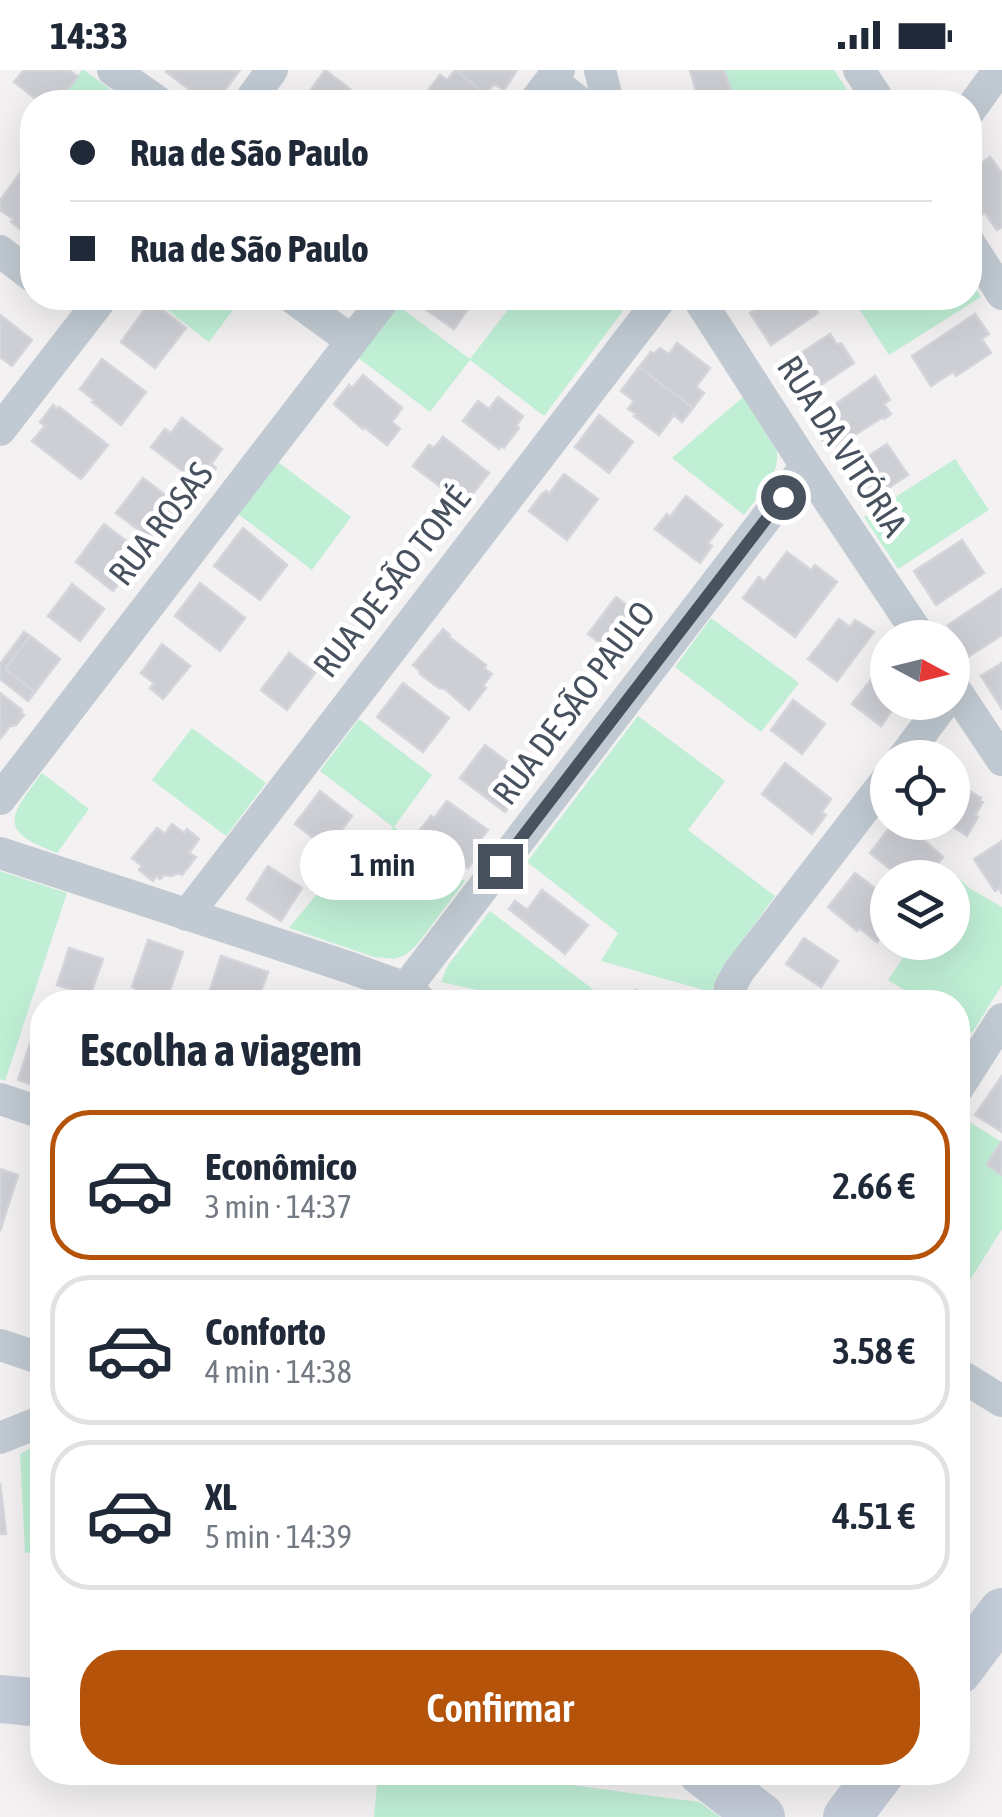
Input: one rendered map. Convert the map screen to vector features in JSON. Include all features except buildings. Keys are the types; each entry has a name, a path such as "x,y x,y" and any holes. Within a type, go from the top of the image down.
{"street":[{"path":"113,70 141,90"},
{"path":"982,93 999,70"},
{"path":"0,251 20,267"},
{"path":"982,263 1002,294"},
{"path":"0,430 79,310"},
{"path":"309,310 352,341"},
{"name":"RUA ROSAS","path":"0,799 376,310"},
{"name":"RUA DE SÃO TOMÉ","path":"187,915 652,310"},
{"name":"RUA DA VITÓRIA","path":"706,310 909,620"},
{"name":"RUA DE SÃO PAULO","path":"418,990 806,466"},
{"path":"970,717 1002,760"},
{"path":"729,990 739,970 870,801"},
{"path":"0,853 400,990"},
{"path":"970,1069 1002,1019"},
{"path":"0,1100 30,1109"},
{"path":"0,1345 30,1355"},
{"path":"970,1381 1002,1401"},
{"path":"0,1438 30,1426"},
{"path":"970,1655 1002,1612"},
{"path":"0,1699 30,1702"},
{"path":"719,1785 761,1817"},
{"path":"847,1817 871,1785"}],"green space":[{"path":"84,70 112,90 66,90"},
{"path":"724,70 834,70 847,90 732,90"},
{"path":"168,310 233,310 209,342"},
{"path":"393,310 404,310 470,359 508,310 623,311 544,416 470,360 430,412 357,357"},
{"path":"860,310 960,310 889,355"},
{"path":"743,397 777,451 772,477 744,515 672,458"},
{"path":"955,459 989,510 898,569 864,517"},
{"path":"278,462 351,517 312,570 238,514"},
{"path":"711,618 799,683 761,732 675,667"},
{"path":"638,716 725,781 688,830 775,896 721,970 712,990 704,990 601,961 618,933 527,862"},
{"path":"359,719 432,775 394,827 465,881 416,946 395,959 374,957 289,928 339,867 354,878 393,827 320,771"},
{"path":"192,728 266,783 226,836 152,780"},
{"path":"42,773 89,809 57,853 26,838 15,822 21,802"},
{"path":"0,871 67,893 35,990 30,990 30,1005 5,1081 0,1079"},
{"path":"970,889 1002,907 1002,985 972,1033 970,990 904,990 888,980 902,960 970,960"},
{"path":"490,911 594,990 477,990 441,982 448,965"},
{"path":"970,1122 1002,1142 1002,1229 970,1280"},
{"path":"30,1449 30,1552 25,1553 20,1454"},
{"path":"377,1785 571,1785 699,1802 720,1817 374,1817"}],"route":[{"path":"500,866 783,497"}]}
